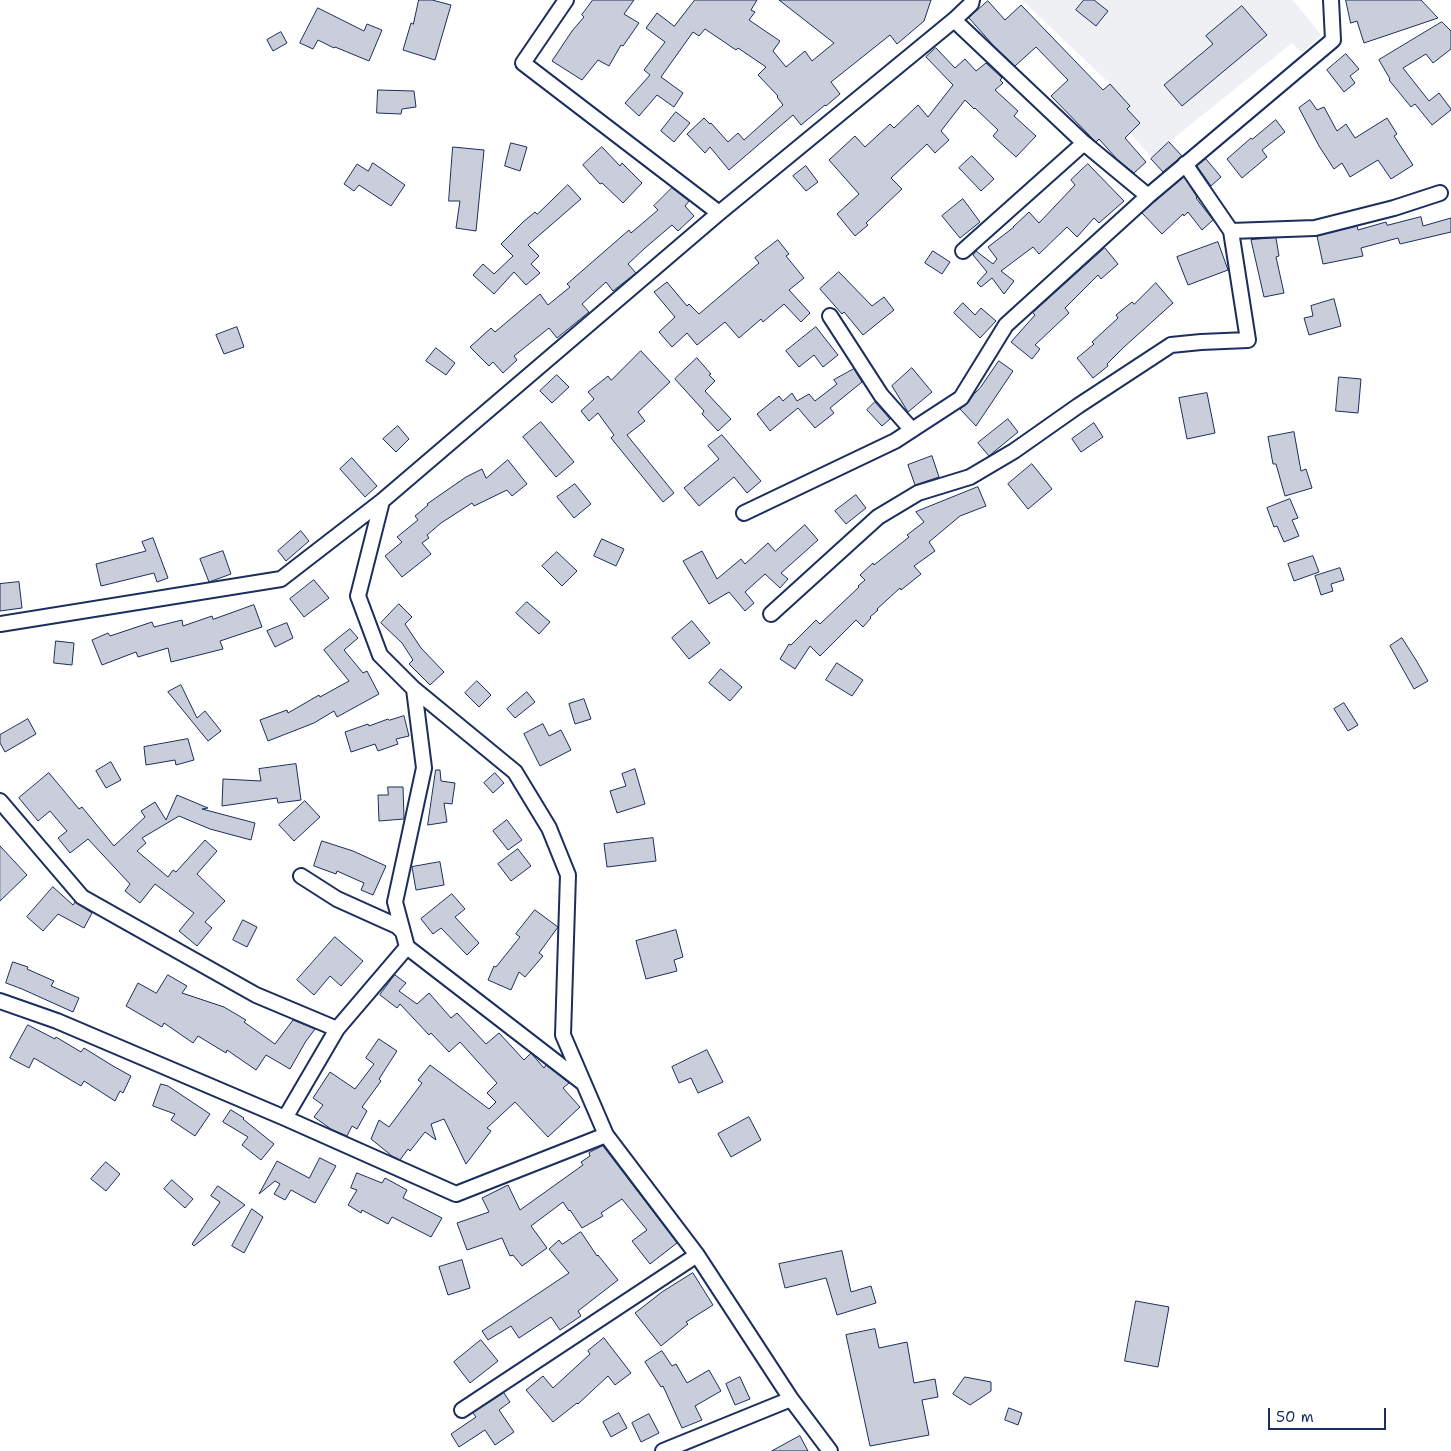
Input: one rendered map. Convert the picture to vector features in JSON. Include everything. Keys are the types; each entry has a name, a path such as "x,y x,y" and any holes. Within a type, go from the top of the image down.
{"street":[{"path":"566,0 523,63 719,213"},
{"path":"0,624 281,579 382,501 719,213 954,20 971,4 972,0"},
{"path":"744,513 895,441 961,398 1006,325 1148,196 1333,40 1331,0"},
{"path":"954,20 1084,143 1148,196"},
{"path":"963,251 1084,143"},
{"path":"771,614 878,517 918,493 970,477 1014,451 1171,345 1248,340 1231,231 1185,164"},
{"path":"1231,231 1315,228 1394,208 1440,193"},
{"path":"830,316 881,395 912,430"},
{"path":"382,501 358,596 380,655 414,690 515,772 549,828 568,875 563,1035 606,1135 697,1255 791,1399 830,1451"},
{"path":"414,690 424,768 395,902 407,947 584,1084"},
{"path":"0,801 82,897 256,995 337,1029"},
{"path":"301,876 337,899 397,926 402,931"},
{"path":"285,1118 337,1029 407,947"},
{"path":"0,1001 57,1021 285,1118 456,1194 606,1135"},
{"path":"462,1410 697,1255"},
{"path":"663,1451 791,1399"}],"shaded area":[{"path":"1022,0 1293,0 1321,35 1302,53 1292,43 1169,142 1152,158 1130,133 1140,123 1127,109 1130,106 1110,84"}],"building":[{"path":"419,0 432,0 451,5 435,60 403,50 411,23 413,24"},
{"path":"593,0 634,0 624,14 639,23 623,46 621,45 609,66 598,60 582,80 552,61 584,17 582,15"},
{"path":"695,0 757,0 751,10 755,12 749,20 780,41 773,51 786,67 805,51 812,61 834,43 779,0 931,0 924,21 897,44 890,35 831,82 840,94 826,106 801,125 793,115 729,170 710,147 705,153 687,134 704,118 728,142 738,133 744,140 783,105 778,96 758,75 766,67 738,48 736,50 705,29 699,36 693,32 661,77 683,93 674,107 657,95 639,116 625,103 650,75 644,70 665,42 646,28 657,13 674,26"},
{"path":"1084,0 1094,0 1108,11 1096,26 1076,10"},
{"path":"1346,0 1421,0 1438,18 1364,43 1357,21 1351,23"},
{"path":"988,1 1005,20 1021,5 1103,90 1110,84 1130,106 1127,109 1140,123 1125,138 1146,162 1134,173 1117,159 1099,139 1096,142 1051,96 1068,80 1036,47 1015,66 969,18"},
{"path":"1242,6 1267,35 1182,106 1164,85 1213,44 1206,36"},
{"path":"318,8 364,31 367,24 382,30 369,61 318,40 313,49 300,43"},
{"path":"1442,22 1451,31 1451,49 1433,63 1426,54 1403,68 1429,101 1439,93 1451,109 1432,125 1415,104 1411,107 1389,80 1379,60"},
{"path":"281,32 287,43 273,51 267,40"},
{"path":"936,48 955,68 965,59 976,71 986,63 1002,78 1000,80 1003,83 995,90 1018,111 1014,116 1036,136 1016,157 993,136 998,130 965,100 941,131 949,140 935,153 927,144 891,178 902,189 855,236 837,214 859,194 829,160 855,136 865,147 890,124 894,128 918,105 928,117 953,85 926,57"},
{"path":"1346,54 1359,69 1350,76 1355,83 1344,92 1327,70"},
{"path":"378,90 414,91 416,107 402,109 401,114 377,113"},
{"path":"1310,100 1317,110 1324,107 1337,131 1346,124 1355,138 1387,118 1397,134 1394,136 1413,165 1391,179 1378,160 1350,177 1342,163 1334,169 1319,146 1299,108"},
{"path":"676,112 690,123 674,142 661,131"},
{"path":"1276,120 1285,132 1262,150 1267,157 1242,178 1227,159"},
{"path":"1169,142 1182,156 1163,172 1151,159"},
{"path":"511,143 527,147 520,171 505,166"},
{"path":"453,147 484,150 476,231 456,228 460,201 449,201"},
{"path":"602,147 620,166 622,163 642,183 623,203 602,183 600,184 583,165"},
{"path":"972,156 994,179 981,191 959,168"},
{"path":"1206,159 1221,177 1211,186 1197,166"},
{"path":"373,163 405,185 391,206 359,185 354,191 344,184 357,164 368,171"},
{"path":"1088,164 1124,201 1099,223 1094,218 1077,237 1067,227 1039,254 1033,247 1001,271 1014,281 1004,294 992,278 981,287 977,283 987,272 973,255 976,251 993,264 997,259 988,247 1014,227 1029,212 1039,223 1075,185 1071,180"},
{"path":"806,166 818,182 806,191 793,176"},
{"path":"1184,177 1196,198 1213,220 1202,230 1188,212 1184,216 1183,214 1162,234 1142,213"},
{"path":"568,185 581,199 528,245 539,256 531,264 540,273 526,285 514,272 494,294 473,275 483,264 494,274 513,256 501,244 523,222 535,212 537,214"},
{"path":"672,188 689,201 685,206 694,216 678,231 672,225 645,248 628,264 636,273 613,291 606,282 582,304 589,312 557,338 549,328 514,356 517,360 503,373 493,362 489,366 470,347 491,328 495,332 540,294 548,305 570,287 567,284 629,230 631,233 658,210 654,206"},
{"path":"963,199 980,222 960,238 942,216"},
{"path":"1421,217 1423,226 1451,218 1451,232 1400,244 1398,238 1361,248 1363,256 1323,264 1317,236 1357,226 1358,230 1386,222 1387,225"},
{"path":"1276,238 1279,256 1276,257 1284,293 1264,297 1251,240"},
{"path":"778,240 789,254 786,256 804,278 789,290 810,313 801,322 784,304 763,322 761,319 739,338 725,322 697,345 687,333 672,347 659,332 675,317 654,292 667,282 687,306 689,304 699,314 759,263 755,258"},
{"path":"1218,242 1228,270 1188,285 1177,257"},
{"path":"1105,248 1118,264 1101,279 1098,275 1065,308 1069,313 1035,345 1040,349 1032,359 1011,342 1035,315 1033,313"},
{"path":"933,251 950,262 942,274 925,263"},
{"path":"839,272 872,306 884,297 894,310 863,335 844,312 842,314 820,289"},
{"path":"1156,283 1173,303 1124,347 1107,364 1108,366 1093,378 1077,358 1094,344 1092,342 1118,318 1116,315 1132,302 1134,304"},
{"path":"1334,299 1341,326 1309,335 1304,318 1313,316 1311,306"},
{"path":"963,303 975,315 981,308 996,321 980,338 954,313"},
{"path":"237,327 244,347 224,354 216,335"},
{"path":"816,327 838,355 823,367 814,355 799,367 786,351"},
{"path":"436,348 455,363 446,375 426,361"},
{"path":"641,351 670,382 638,412 645,421 627,435 674,493 663,502 611,438 614,435 598,413 589,421 581,411 594,399 588,392 608,376 611,380"},
{"path":"697,358 715,381 705,391 731,419 718,431 702,414 704,411 675,379"},
{"path":"999,361 1013,371 976,426 960,409 968,403"},
{"path":"912,368 932,392 908,412 892,386"},
{"path":"854,369 862,382 830,408 834,413 815,428 798,408 770,431 757,414 779,396 783,401 792,393 797,401 809,394 815,401 837,384 834,380"},
{"path":"557,375 569,387 552,403 540,391"},
{"path":"1339,377 1361,379 1358,413 1336,411"},
{"path":"1207,393 1215,433 1187,439 1179,398"},
{"path":"875,402 890,419 882,426 867,410"},
{"path":"1008,419 1018,432 989,456 978,443"},
{"path":"541,422 574,462 556,477 523,437"},
{"path":"1094,423 1103,437 1081,452 1072,439"},
{"path":"398,426 409,439 396,452 383,439"},
{"path":"1294,432 1301,471 1306,469 1312,488 1285,496 1276,464 1273,464 1268,437"},
{"path":"722,435 761,481 747,493 734,477 699,506 684,488 719,459 708,446"},
{"path":"932,456 939,477 915,485 908,465"},
{"path":"352,458 377,486 365,497 340,469"},
{"path":"508,460 527,484 512,496 507,490 474,506 472,503 441,523 427,535 429,538 422,543 431,554 402,577 385,556 402,542 397,537 418,520 415,516 427,504 466,477 482,469 486,478"},
{"path":"1032,464 1052,489 1028,509 1008,484"},
{"path":"575,484 591,504 574,518 557,497"},
{"path":"978,487 986,506 960,516 929,542 935,551 914,566 921,574 901,590 900,588 877,609 863,627 856,620 820,656 810,646 795,669 780,659 789,644 791,645 816,620 820,624 859,587 865,580 860,575 873,563 874,565 909,537 907,535 924,522 916,512"},
{"path":"856,495 866,508 846,524 835,511"},
{"path":"1290,499 1298,518 1292,520 1299,536 1284,542 1277,526 1274,527 1267,508"},
{"path":"805,525 818,540 781,573 788,579 780,588 765,574 745,592 754,603 745,611 729,592 709,604 683,561 702,551 717,579 741,559 745,564 768,543 775,551"},
{"path":"301,531 309,541 286,561 278,551"},
{"path":"153,538 168,578 157,582 154,573 101,586 96,564 146,551 142,542"},
{"path":"602,539 624,549 616,566 594,556"},
{"path":"223,551 231,574 209,582 200,559"},
{"path":"557,552 577,571 562,586 542,566"},
{"path":"1313,556 1319,572 1294,581 1288,564"},
{"path":"1340,568 1344,580 1331,584 1333,591 1321,595 1315,576"},
{"path":"314,580 329,598 304,617 290,599"},
{"path":"19,582 22,608 0,611 0,584"},
{"path":"527,602 550,622 539,634 516,613"},
{"path":"399,604 412,617 405,624 421,648 444,672 430,685 409,664 413,660 402,643 381,623"},
{"path":"254,605 262,627 220,641 223,649 171,662 168,648 138,657 136,652 102,665 92,640 108,633 110,636 152,622 154,627 182,620 183,626 212,616 213,619"},
{"path":"692,621 710,643 689,659 672,638"},
{"path":"287,623 293,638 275,647 267,631"},
{"path":"350,629 358,638 344,650 363,673 367,671 379,694 337,717 334,711 314,723 268,741 260,720 287,710 288,713 319,695 320,697 349,681 324,650"},
{"path":"1402,638 1428,681 1414,689 1390,646"},
{"path":"56,641 74,643 72,665 54,663"},
{"path":"837,663 863,680 852,696 826,680"},
{"path":"721,669 742,687 730,701 709,683"},
{"path":"477,681 491,695 479,707 465,693"},
{"path":"181,685 197,718 205,711 221,731 208,741 168,692"},
{"path":"527,692 535,702 515,718 507,709"},
{"path":"584,699 591,719 575,724 569,704"},
{"path":"1344,703 1358,725 1348,731 1334,709"},
{"path":"404,716 409,736 396,739 398,744 378,751 375,744 351,752 345,732 368,724 369,726 388,719"},
{"path":"28,719 36,734 5,752 0,743 0,735"},
{"path":"543,724 549,736 561,730 571,750 540,766 524,734"},
{"path":"188,739 194,760 176,765 175,760 146,765 144,747"},
{"path":"111,762 121,780 106,788 96,771"},
{"path":"296,764 301,800 278,803 277,798 222,806 223,779 261,781 259,769"},
{"path":"635,769 645,804 617,813 610,791 626,786 622,774"},
{"path":"436,770 440,770 441,781 455,783 452,804 444,803 447,822 428,825"},
{"path":"49,773 79,809 82,807 114,846 145,817 141,811 155,802 166,820 177,795 208,808 202,809 255,823 251,840 210,829 179,816 142,838 146,843 137,851 168,877 173,870 176,872 205,840 217,851 197,874 225,901 205,922 212,928 197,946 179,931 194,913 155,884 140,903 125,891 130,884 88,839 70,853 58,838 67,831 50,811 38,821 19,798"},
{"path":"495,773 504,783 493,793 484,783"},
{"path":"388,787 403,787 404,819 379,821 378,795 388,795"},
{"path":"305,801 320,817 294,841 279,825"},
{"path":"507,820 522,840 508,850 493,831"},
{"path":"653,838 656,861 607,867 604,844"},
{"path":"322,841 353,851 386,866 373,895 361,890 364,883 337,871 336,874 314,866"},
{"path":"0,846 27,875 0,901"},
{"path":"518,849 531,866 511,881 498,864"},
{"path":"440,862 444,885 416,890 412,867"},
{"path":"53,887 73,905 75,902 92,913 84,928 58,914 43,931 27,917"},
{"path":"452,894 465,909 455,917 479,943 467,955 441,928 433,934 421,919"},
{"path":"535,910 558,927 539,953 543,956 525,977 519,972 511,990 488,980 494,966 496,967 520,937 516,934"},
{"path":"243,920 257,927 247,947 233,940"},
{"path":"676,930 683,957 674,960 677,971 646,979 636,941"},
{"path":"335,937 363,961 341,986 330,976 314,995 297,980"},
{"path":"13,962 28,967 27,969 54,981 51,986 79,998 73,1012 6,983"},
{"path":"168,975 187,986 182,993 224,1007 246,1020 244,1022 275,1044 293,1020 315,1029 290,1069 266,1055 256,1070 227,1050 226,1053 198,1036 193,1043 164,1023 162,1027 126,1006 138,983 156,993"},
{"path":"395,975 406,983 399,991 417,1004 429,993 451,1018 457,1013 486,1044 499,1033 524,1060 531,1053 544,1068 546,1065 569,1083 563,1088 580,1107 548,1137 515,1102 487,1128 491,1131 466,1164 444,1119 431,1124 436,1140 425,1132 400,1160 392,1156 371,1139 379,1120 389,1127 422,1083 418,1080 430,1065 489,1109 496,1102 487,1093 497,1083 460,1042 449,1052 431,1033 429,1035 400,1004 397,1008 380,995"},
{"path":"28,1025 55,1039 56,1037 81,1052 84,1048 131,1076 123,1093 120,1091 115,1101 84,1081 81,1086 34,1058 29,1068 10,1058"},
{"path":"379,1039 397,1051 379,1079 381,1081 362,1107 367,1111 357,1129 352,1126 347,1136 331,1129 314,1117 323,1105 313,1098 330,1072 355,1089 374,1064 366,1058"},
{"path":"707,1050 723,1082 698,1093 691,1078 679,1083 672,1067"},
{"path":"161,1084 168,1086 210,1114 195,1136 171,1120 175,1114 153,1106"},
{"path":"231,1110 244,1118 274,1144 261,1160 242,1145 248,1137 223,1122"},
{"path":"749,1117 761,1140 731,1157 718,1134"},
{"path":"603,1146 677,1243 650,1264 632,1241 647,1230 622,1199 601,1213 603,1216 582,1228 563,1202 531,1226 547,1248 522,1266 513,1255 510,1256 502,1238 467,1250 457,1223 489,1212 482,1198 508,1185 520,1210 583,1165 581,1162 590,1156 589,1153"},
{"path":"320,1158 336,1166 315,1203 291,1190 285,1200 274,1194 280,1184 275,1181 259,1194 277,1161 309,1178"},
{"path":"106,1162 120,1174 106,1191 91,1179"},
{"path":"357,1173 382,1183 385,1178 407,1190 403,1198 442,1218 431,1237 392,1217 388,1224 362,1210 361,1213 348,1205 357,1190 351,1188"},
{"path":"172,1180 193,1199 185,1208 164,1189"},
{"path":"218,1186 245,1205 194,1246 192,1244 220,1202 211,1196"},
{"path":"252,1209 263,1217 244,1253 232,1246"},
{"path":"581,1232 597,1256 618,1280 578,1311 581,1316 560,1330 551,1317 519,1338 511,1326 488,1340 482,1331 569,1273 549,1249 559,1240 562,1244"},
{"path":"842,1251 851,1292 871,1286 876,1303 837,1315 826,1278 785,1288 779,1264"},
{"path":"462,1260 470,1288 448,1295 439,1267"},
{"path":"693,1273 713,1305 686,1322 688,1324 661,1346 635,1313 662,1292"},
{"path":"1136,1301 1169,1307 1158,1367 1125,1361"},
{"path":"875,1329 879,1348 907,1342 914,1383 935,1379 938,1397 922,1400 929,1435 870,1446 846,1335"},
{"path":"604,1338 631,1373 615,1385 608,1376 578,1404 553,1422 526,1390 543,1376 553,1388 590,1354 588,1351"},
{"path":"481,1340 498,1361 470,1383 454,1362"},
{"path":"662,1351 672,1366 676,1364 687,1383 709,1370 721,1391 695,1406 702,1420 682,1428 663,1386 661,1387 645,1362"},
{"path":"740,1377 750,1399 735,1405 726,1384"},
{"path":"965,1377 991,1382 991,1391 970,1405 953,1394"},
{"path":"504,1393 510,1402 499,1410 514,1432 495,1445 485,1430 459,1447 451,1434 476,1417 473,1413"},
{"path":"1009,1408 1022,1413 1018,1425 1005,1420"},
{"path":"619,1413 627,1428 611,1437 603,1422"},
{"path":"649,1414 659,1433 641,1442 632,1423"},
{"path":"800,1436 808,1451 772,1451"}]}
